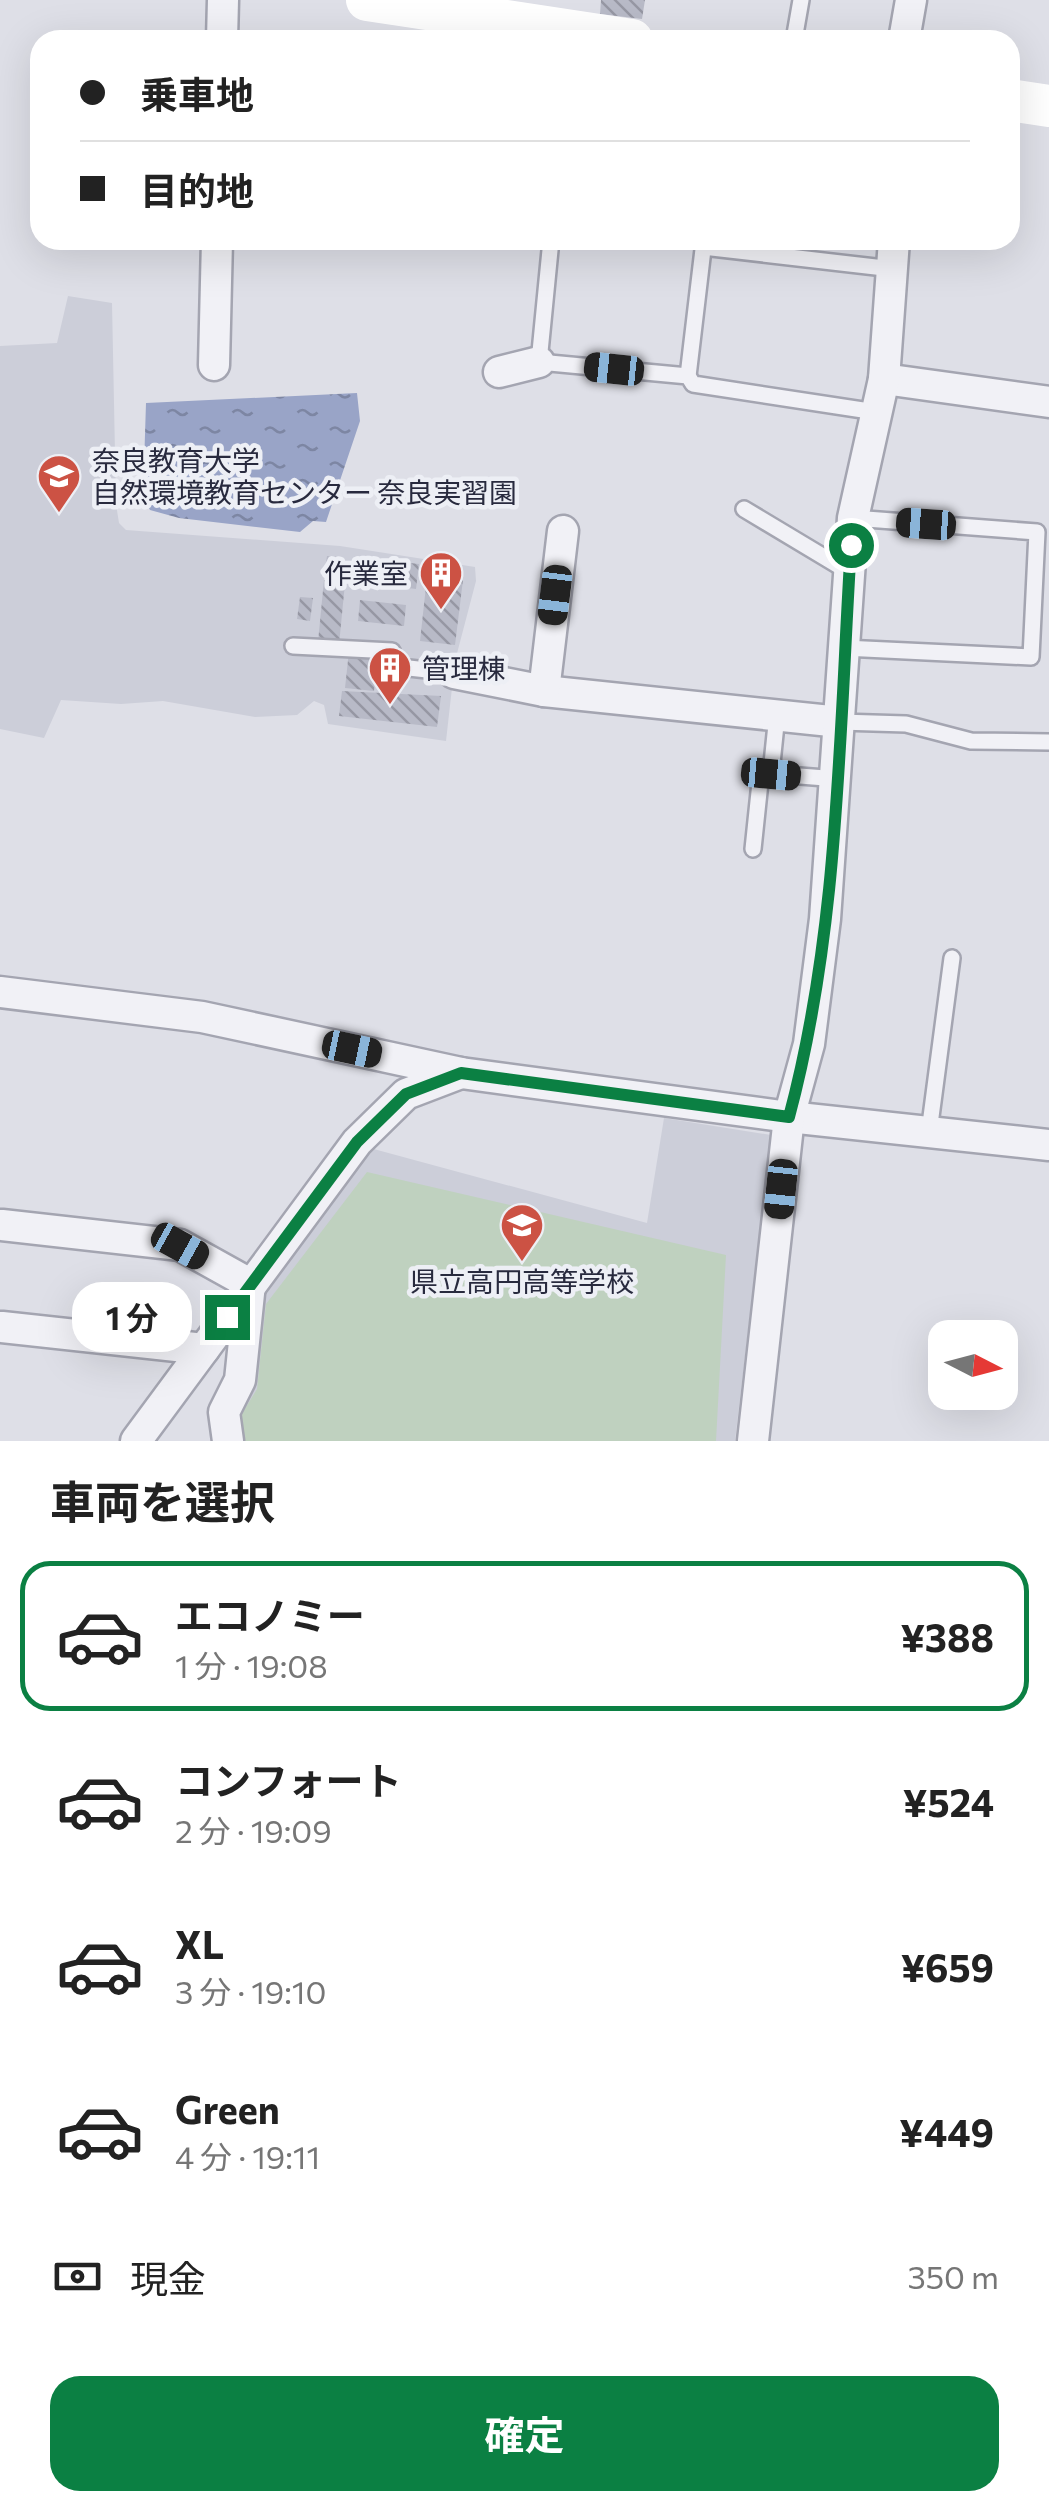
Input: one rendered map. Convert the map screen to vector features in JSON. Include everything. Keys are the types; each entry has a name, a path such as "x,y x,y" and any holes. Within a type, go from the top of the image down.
{"main road":[{"path":"367,0 558,30"},
{"path":"1020,102 1049,106"}],"street":[{"path":"222,0 222,30"},
{"path":"906,30 911,0"},
{"path":"214,365 217,250"},
{"path":"753,1441 789,1117 809,1044 838,779 853,518 884,379 894,255"},
{"path":"499,372 540,362"},
{"path":"884,379 1049,402"},
{"path":"544,690 563,531"},
{"path":"454,673 544,690 840,722"},
{"path":"0,992 202,1017 461,1073 789,1117 1049,1145"},
{"path":"136,1441 357,1142 406,1094 461,1073"},
{"path":"2,1224 180,1246 250,1284"},
{"path":"228,1441 224,1412 240,1380 250,1284"},
{"path":"2,1326 204,1349"}],"lane":[{"path":"796,30 800,0"},
{"path":"550,250 540,362 688,376"},
{"path":"702,250 688,376 693,384 876,412"},
{"path":"807,250 894,255"},
{"path":"744,510 849,572"},
{"path":"844,648 1030,657 1037,532 853,518"},
{"path":"293,646 392,651 391,666 454,673"},
{"path":"771,774 778,715"},
{"path":"840,722 906,724 971,741 1049,742"},
{"path":"753,849 761,773 838,779"},
{"path":"929,1132 952,958"}],"shaded area":[{"name":"奈良教育大学 自然環境教育センター 奈良実習園","path":"68,296 112,303 116,504 119,523 126,530 340,546 475,567 476,581 455,661 446,741 328,724 324,705 314,701 297,715 255,717 163,701 121,704 61,700 44,738 0,729 0,346 57,343"},
{"name":"県立高円高等学校","path":"664,1118 771,1135 735,1441 234,1441 231,1421 260,1303 370,1148 647,1223"}],"green space":[{"name":"県立高円高等学校","path":"367,1172 726,1255 716,1441 242,1441 238,1420 257,1389 266,1304"}],"water":[{"path":"357,393 360,421 326,522 313,521 300,532 179,518 150,510 143,497 146,403"}],"building":[{"path":"601,0 645,0 642,19 600,14"},
{"path":"327,556 340,557 338,579 324,577"},
{"path":"366,558 419,564 416,589 363,582"},
{"name":"作業室","path":"427,577 463,580 455,645 420,641"},
{"path":"324,580 345,583 339,645 318,642"},
{"path":"300,597 313,598 310,621 297,619"},
{"path":"360,600 406,605 404,626 358,621"},
{"path":"349,651 378,653 374,691 345,688"},
{"name":"管理棟","path":"342,691 441,696 437,727 339,716"}],"place":[{"name":"奈良教育大学 自然環境教育センター 奈良実習園","path":"59,514"},
{"name":"作業室","path":"441,611"},
{"name":"管理棟","path":"390,706"},
{"name":"県立高円高等学校","path":"522,1263"}],"route":[{"path":"227,1317 357,1142 406,1094 461,1073 789,1117 809,1044 826,918 851,545"}]}
